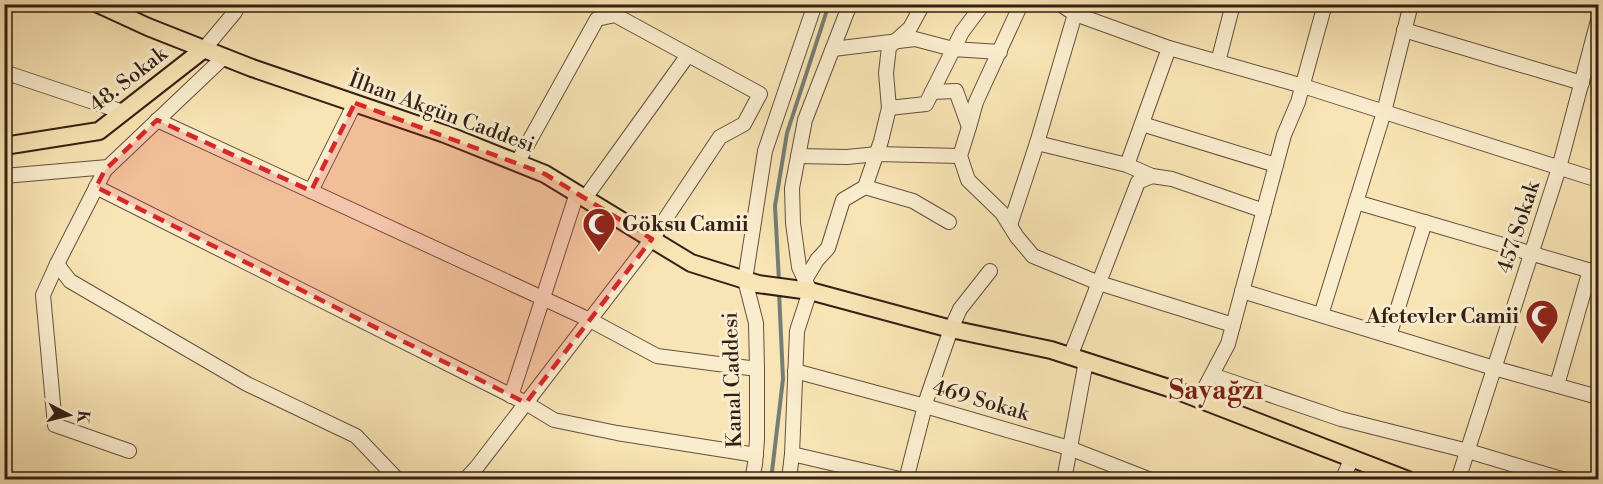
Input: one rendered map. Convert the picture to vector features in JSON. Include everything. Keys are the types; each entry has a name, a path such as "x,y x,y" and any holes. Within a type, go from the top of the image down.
{"main road":[{"name":"İlhan Akgün Caddesi","path":"98,4 126,10 224,57 445,134 545,174 691,263 751,282 804,287 951,329 1051,350 1199,399 1408,480"},
{"name":"48. Sokak","path":"4,146 99,131 204,49"}],"street":[{"path":"204,49 235,12 238,4"},
{"path":"751,282 765,151 815,4"},
{"path":"804,287 793,223 792,188 805,120 850,4"},
{"path":"789,480 797,331 804,287 817,260 828,248 843,200 865,187 890,108 886,73 889,47 910,27 923,4"},
{"path":"890,108 926,104 962,32 983,4"},
{"path":"1021,4 976,102 960,156 968,180 1002,213 1034,256 1099,283 1233,325"},
{"path":"1060,4 1168,48 1303,86 1599,180"},
{"path":"1218,62 1233,4"},
{"path":"1199,399 1228,344 1284,135 1303,86 1325,4"},
{"path":"1321,315 1384,112 1411,4"},
{"path":"1010,225 1077,9"},
{"path":"465,480 652,239 720,137 744,124 760,94 615,15 597,19 517,163"},
{"name":"457 Sokak","path":"1458,480 1559,168 1599,20"},
{"path":"1404,30 1582,83"},
{"path":"833,49 915,39 953,49 999,52"},
{"path":"1127,165 1168,48"},
{"path":"511,396 543,298 581,196 688,55"},
{"path":"129,451 55,425 43,295 108,167 224,57"},
{"path":"4,72 123,112"},
{"path":"932,92 956,91 969,127"},
{"path":"311,191 355,103"},
{"path":"157,120 590,320 657,356 758,369"},
{"path":"1142,124 1276,165"},
{"path":"1037,143 1127,165 1152,176 1172,179 1264,212"},
{"path":"798,156 848,157 877,153 960,156"},
{"path":"4,176 108,167"},
{"path":"1064,480 1078,359 1099,283 1138,182 1152,176"},
{"path":"96,187 526,403 554,420 617,433 756,455"},
{"path":"865,187 913,201 949,222"},
{"path":"1356,202 1594,272 1557,386"},
{"path":"1389,336 1425,222"},
{"path":"57,264 70,280 247,384 356,436 398,480"},
{"path":"792,454 905,480 925,406 951,329 960,309 990,271"},
{"name":"Kanal Caddesi","path":"751,282 758,369 756,455 752,480"},
{"path":"1242,291 1494,368 1599,397"},
{"name":"469 Sokak","path":"795,371 1069,448 1151,480"},
{"path":"1212,375 1341,419 1468,451 1565,480"},
{"path":"1342,480 1352,458"}],"highlighted area":[{"path":"355,103 545,174 652,239 526,403 96,187 105,170 157,120 311,191"}],"waterway":[{"path":"779,281 775,206 787,133 829,4"},
{"path":"771,480 783,379 779,292"}],"place":[{"name":"Göksu Camii","path":"599,253"},
{"name":"Afetevler Camii","path":"1542,345"}],"district":[{"name":"Sayağzı","path":"1216,390"}]}
